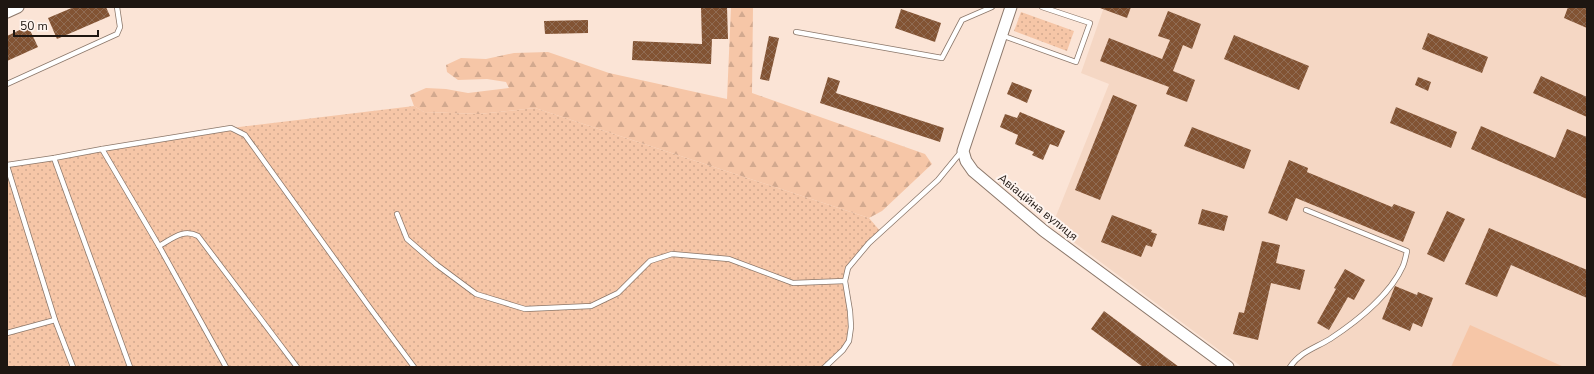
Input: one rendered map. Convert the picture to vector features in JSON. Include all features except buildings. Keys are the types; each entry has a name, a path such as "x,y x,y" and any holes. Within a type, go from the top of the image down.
{"street":[{"path":"7,12 18,7"},
{"path":"962,151 1011,7"},
{"name":"Авіаційна вулиця","path":"962,151 972,171 1044,231 1228,367"}],"lane":[{"path":"7,84 117,34 120,27 117,7"},
{"path":"796,32 942,58 962,20 992,7"},
{"path":"1001,35 1076,62 1090,23 1042,7"},
{"path":"73,367 55,320 7,165 54,158 102,148 231,128 245,136 414,367"},
{"path":"102,148 159,246 226,367"},
{"path":"825,367 843,350 849,341 851,327 850,311 845,281 848,268 869,243 938,180 962,151"},
{"path":"54,158 130,367"},
{"path":"1290,367 1293,362 1306,351 1329,340 1364,314 1387,290 1403,266 1407,251 1306,210"},
{"path":"397,214 407,239 437,265 476,294 525,309 591,306 618,293 650,261 672,254 729,259 793,284 845,281"},
{"path":"159,246 183,232 192,233 198,236 297,367"},
{"path":"7,333 55,320"}],"shaded area":[{"path":"1104,7 1587,7 1587,367 1242,367 1052,226 1109,84 1081,73"}],"green space":[{"path":"731,7 753,7 752,93 925,154 932,164 882,211 869,218 535,108 479,114 424,112 414,106 410,95 426,88 446,89 468,93 509,88 506,82 487,79 458,80 447,72 446,65 461,58 486,59 514,53 548,52 609,73 727,99"},
{"path":"1021,12 1074,31 1067,51 1014,31"},
{"path":"414,106 424,112 479,114 535,108 869,218 881,232 848,268 845,281 850,311 849,341 825,367 7,367 7,165 231,128"},
{"path":"1470,325 1564,367 1451,367"}]}
